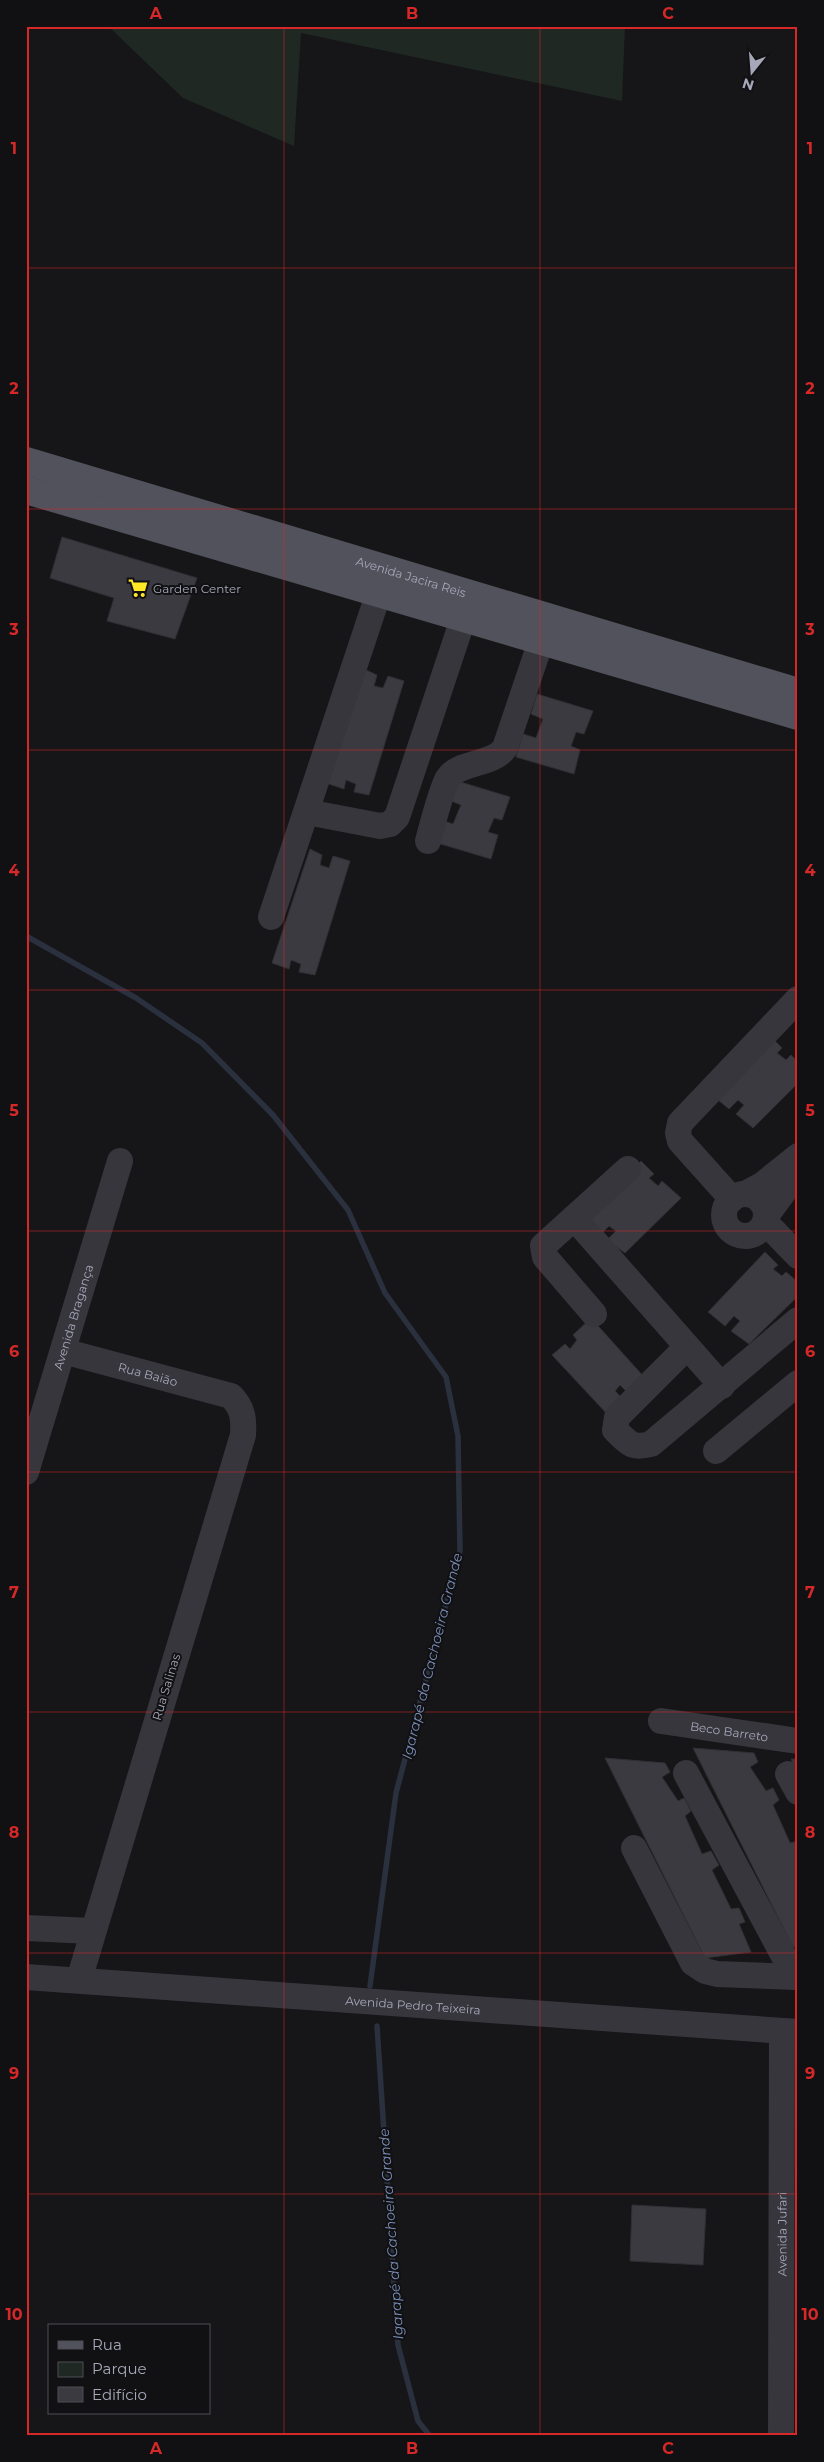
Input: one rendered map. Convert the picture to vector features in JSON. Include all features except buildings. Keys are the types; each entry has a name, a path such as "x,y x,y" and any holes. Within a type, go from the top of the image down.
{"main road":[{"name":"Avenida Jacira Reis","path":"26,461 798,692"},
{"name":"Avenida Jacira Reis","path":"26,490 798,716"}],"street":[{"path":"271,918 379,592"},
{"path":"307,812 380,826 390,824 397,817 463,619"},
{"path":"428,841 448,778 457,770 500,755 505,748 540,641"},
{"path":"798,999 680,1123 678,1133 680,1141 738,1196 757,1198 762,1203 765,1219 798,1256"},
{"path":"798,1156 762,1186 738,1196 728,1204 725,1217 726,1223 736,1233 749,1235 761,1228 765,1219 788,1186 798,1178"},
{"name":"Avenida Bragança","path":"26,1472 120,1161"},
{"path":"594,1314 545,1257 542,1250 546,1244 628,1169"},
{"path":"575,1218 722,1386"},
{"path":"687,1346 617,1417 615,1430 631,1445 638,1447 650,1444 722,1386 798,1320"},
{"name":"Rua Baião","path":"63,1351 231,1396"},
{"path":"716,1451 798,1383"},
{"name":"Rua Salinas","path":"79,1980 92,1931 243,1435 244,1419 240,1405 231,1396"},
{"name":"Beco Barreto","path":"661,1721 798,1741"},
{"path":"686,1773 796,1977"},
{"path":"634,1848 693,1963 705,1971 717,1974 796,1977"},
{"path":"26,1928 92,1931"},
{"name":"Avenida Pedro Teixeira","path":"26,1977 790,2031"},
{"name":"Avenida Jufari","path":"780,2436 790,2031"}],"green space":[{"path":"108,26 625,26 622,101 301,33 294,146 183,98"}],"waterway":[{"name":"Igarapé da Cachoeira Grande","path":"26,936 136,998 202,1043 273,1115 348,1210 385,1293 446,1377 458,1436 460,1551 396,1793 370,1986"},
{"name":"Igarapé da Cachoeira Grande","path":"377,2026 398,2345 418,2421 430,2436"}],"place":[{"name":"Garden Center","path":"138,588"}]}
